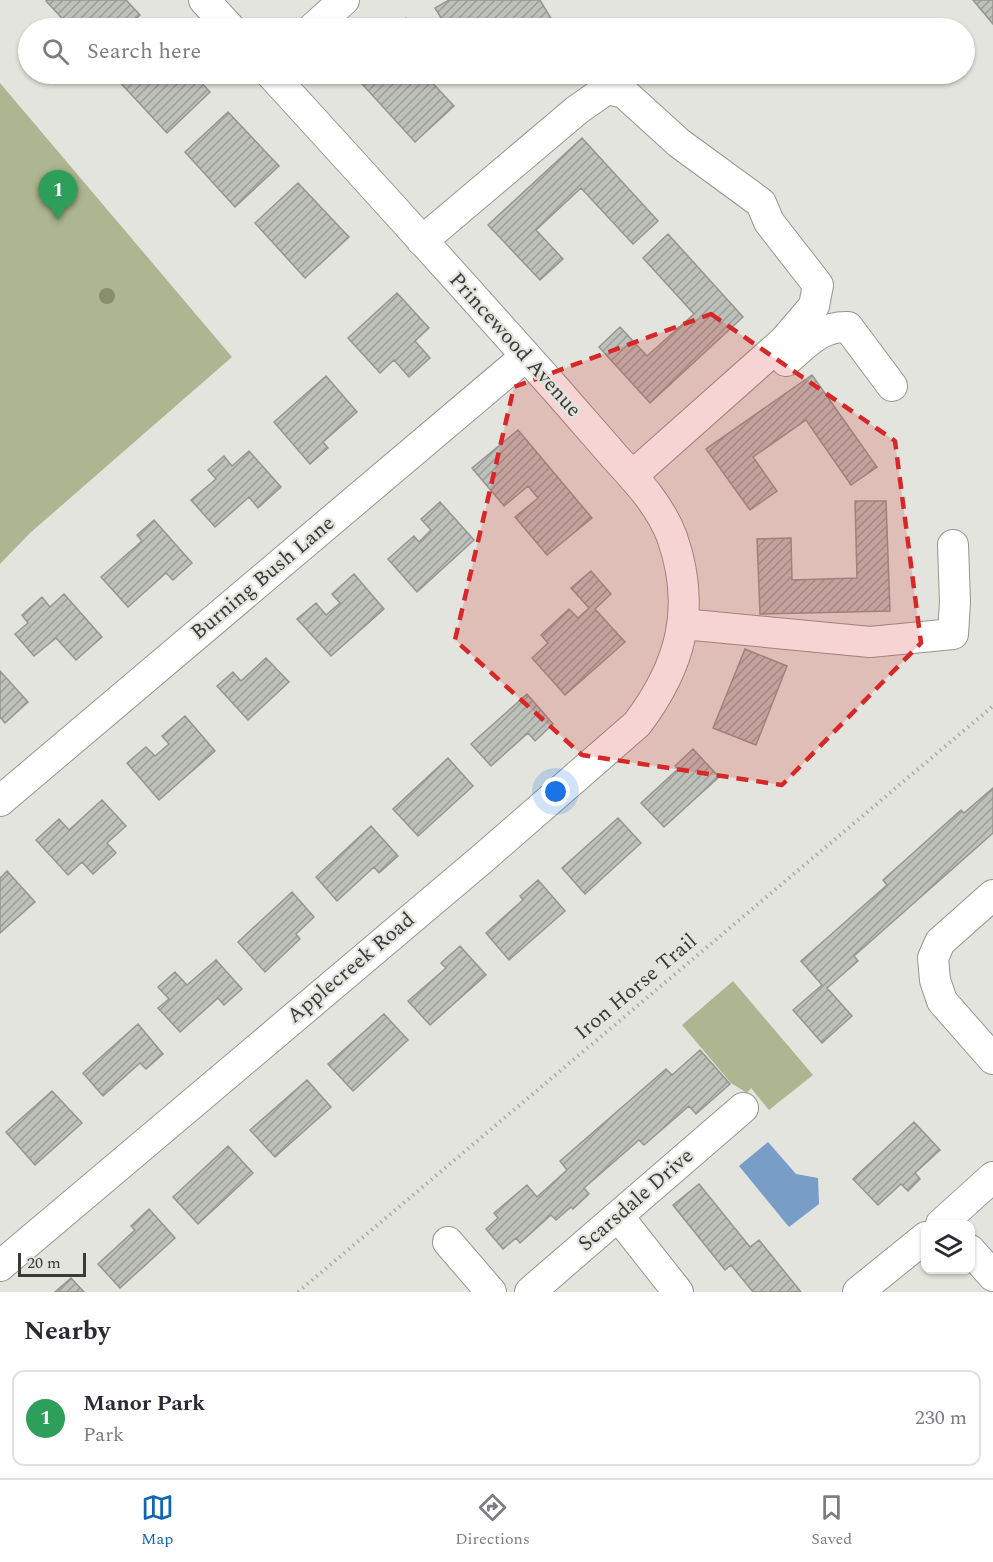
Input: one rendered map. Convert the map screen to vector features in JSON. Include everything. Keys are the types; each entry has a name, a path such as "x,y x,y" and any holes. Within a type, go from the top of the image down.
{"street":[{"path":"204,0 221,18"},
{"path":"324,18 344,0"},
{"name":"Princewood Avenue","path":"280,84 526,356 638,483 658,510 677,554 684,597 680,638"},
{"path":"422,241 577,110 607,89 624,93 680,143 761,203 769,222 818,285 814,306 784,341 638,483"},
{"path":"638,483 667,465 816,335 834,327 848,327 892,386"},
{"name":"Burning Bush Lane","path":"0,801 526,356"},
{"path":"680,638 870,642 953,634 955,602 953,544"},
{"name":"Applecreek Road","path":"0,1266 482,859 637,724 655,700 669,675 680,638"},
{"path":"993,895 940,942 933,958 935,980 942,1001 993,1059"},
{"name":"Scarsdale Drive","path":"530,1292 743,1108"},
{"path":"947,1220 993,1177"},
{"path":"618,1216 678,1292"},
{"path":"448,1242 490,1292"},
{"path":"858,1292 921,1242"},
{"path":"975,1256 993,1276"}],"path":[{"name":"Iron Horse Trail","path":"298,1292 993,706"}],"highlighted area":[{"path":"711,314 895,441 921,643 782,785 582,755 455,640 514,387"}],"green space":[{"path":"0,83 232,357 30,533 0,564"},
{"path":"733,981 813,1075 769,1110 751,1088 747,1093 731,1083 682,1025"}],"water":[{"path":"768,1142 796,1174 818,1178 819,1204 789,1227 739,1166"}],"building":[{"path":"126,0 140,15 137,18 62,18 46,1"},
{"path":"449,0 540,0 551,18 441,18 435,8"},
{"path":"973,0 993,0 993,24"},
{"path":"122,84 202,84 210,92 167,133"},
{"path":"362,84 433,84 454,106 415,142"},
{"path":"228,112 279,166 235,207 185,152"},
{"path":"582,138 658,221 633,244 581,188 536,230 563,259 540,280 488,225"},
{"path":"298,183 349,237 305,278 255,223"},
{"path":"668,234 743,317 650,403 599,347 620,327 647,356 694,314 643,258"},
{"path":"397,293 429,328 415,341 430,358 409,377 394,360 380,373 348,338"},
{"path":"812,375 877,467 851,485 806,420 753,457 777,491 750,510 706,449"},
{"path":"326,376 357,412 323,442 328,448 310,464 274,422"},
{"path":"518,430 592,518 547,555 515,517 538,498 528,486 504,506 472,468"},
{"path":"249,451 281,487 258,508 249,497 215,527 191,500 216,479 208,470 224,456 232,466"},
{"path":"855,501 886,501 890,611 760,614 757,539 791,538 792,580 857,578"},
{"path":"440,502 474,540 417,592 388,559 414,536 419,542 431,530 421,519"},
{"path":"154,520 192,563 173,580 166,573 128,607 101,577 142,541 137,535"},
{"path":"591,571 611,594 595,609 625,642 565,695 532,658 548,643 541,635 569,609 578,618 589,608 571,588"},
{"path":"354,574 384,609 331,656 297,619 316,603 326,615 340,603 332,594"},
{"path":"64,594 102,637 76,660 56,638 34,656 15,634 28,623 22,615 42,597 50,607"},
{"path":"745,649 787,666 756,745 713,728"},
{"path":"266,658 289,682 248,720 217,686 233,672 241,681"},
{"path":"0,671 28,702 5,723 0,717"},
{"path":"527,694 553,724 535,741 528,733 491,766 471,744"},
{"path":"185,716 215,751 159,800 127,763 146,747 155,756 169,744 162,736"},
{"path":"693,749 719,777 664,827 641,803 678,769 675,766"},
{"path":"448,758 473,786 418,836 393,809"},
{"path":"993,788 993,833 854,956 858,961 827,988 852,1016 822,1043 793,1010 822,985 801,961 887,885 883,880 961,810 964,813"},
{"path":"102,800 126,826 107,843 116,853 93,874 82,862 68,875 36,840 59,819 69,830"},
{"path":"618,818 641,843 585,894 562,868"},
{"path":"371,826 398,856 379,873 374,867 337,901 316,877"},
{"path":"7,871 35,902 0,933 0,878"},
{"path":"538,880 565,911 509,960 486,933 523,900 520,896"},
{"path":"292,892 314,917 296,934 300,939 265,972 238,942"},
{"path":"460,946 486,975 430,1025 408,1001 446,968 441,963"},
{"path":"216,960 242,989 224,1005 218,998 180,1032 158,1008 169,999 158,987 175,972 187,985"},
{"path":"384,1014 408,1040 353,1091 328,1064"},
{"path":"138,1024 163,1054 146,1069 140,1063 103,1096 83,1073"},
{"path":"700,1050 730,1084 696,1114 689,1106 644,1145 639,1140 584,1188 589,1194 573,1209 571,1207 556,1220 551,1215 520,1243 516,1238 503,1249 486,1229 498,1218 494,1213 527,1185 537,1197 567,1170 560,1161 666,1069 672,1075"},
{"path":"307,1080 331,1107 275,1157 250,1130"},
{"path":"52,1091 82,1123 35,1165 6,1132"},
{"path":"914,1122 940,1150 915,1173 920,1179 908,1191 901,1184 878,1205 853,1179"},
{"path":"228,1146 253,1173 198,1224 173,1197"},
{"path":"699,1184 750,1247 759,1240 801,1292 753,1292 731,1265 725,1270 673,1205"},
{"path":"149,1209 175,1238 120,1288 98,1264 135,1230 131,1226"},
{"path":"71,1278 84,1292 55,1292"}],"place":[{"name":"Manor Park","path":"58,220"}]}
